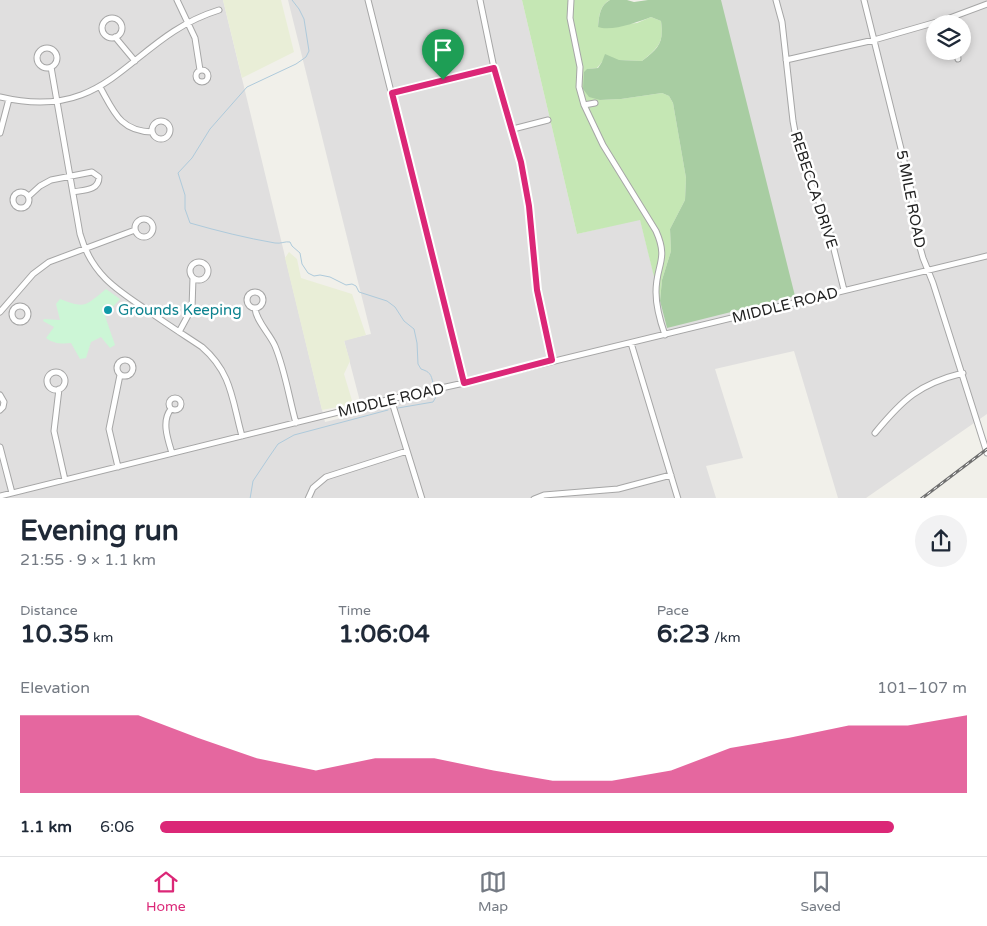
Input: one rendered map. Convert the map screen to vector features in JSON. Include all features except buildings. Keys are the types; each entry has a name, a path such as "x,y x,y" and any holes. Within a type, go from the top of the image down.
{"street":[{"path":"177,0 196,45 200,70"},
{"path":"368,0 464,383"},
{"path":"480,0 494,68 513,129 526,185 537,290 552,360"},
{"path":"571,0 570,18 580,67 579,87 584,105 603,145 656,230 661,243 663,256 656,291 661,324 665,334"},
{"name":"REBECCA DRIVE","path":"776,0 781,16 793,122 798,148 807,176 826,218 844,290"},
{"name":"5 MILE ROAD","path":"864,0 910,185 916,233 963,373 987,453"},
{"path":"962,15 987,4"},
{"path":"0,97 32,102 57,102 81,96 100,87 164,38 187,23 219,10"},
{"path":"786,60 926,27"},
{"path":"115,37 135,61"},
{"path":"51,67 84,248 95,267 109,284 202,347 213,358 227,378 242,436"},
{"path":"392,93 494,68"},
{"path":"100,87 114,113 123,123 134,129 152,132"},
{"path":"0,133 9,99"},
{"path":"584,105 595,103"},
{"path":"513,129 548,120"},
{"path":"29,196 45,182 92,172 99,177 95,187 73,192"},
{"path":"0,312 40,268 57,258 135,230"},
{"name":"MIDDLE ROAD","path":"0,496 296,422 987,256"},
{"path":"179,332 192,308 193,278"},
{"path":"9,302 14,307"},
{"path":"255,308 256,314 270,336 279,357 296,422"},
{"path":"631,343 678,498"},
{"path":"875,432 894,410 911,395 931,382 963,373"},
{"path":"118,466 109,429 120,376"},
{"path":"59,389 54,431 65,480"},
{"path":"0,395 4,402 0,410"},
{"path":"391,399 422,498"},
{"path":"171,408 167,414 166,426 172,453"},
{"path":"0,447 12,493"},
{"path":"308,498 317,483 326,477 407,451"},
{"path":"534,498 544,495 618,489 671,475"}],"shaded area":[{"path":"0,0 223,0 325,422 363,413 344,340 371,334 288,0 522,0 577,234 640,219 667,328 717,0 987,0 987,414 866,498 838,498 794,351 715,369 743,458 706,466 716,498 0,498"}],"green space":[{"path":"223,0 281,0 294,52 242,78"},
{"path":"522,0 610,0 602,8 598,27 637,23 651,17 661,21 661,40 653,52 642,61 619,60 602,62 597,68 588,69 600,100 662,93 669,96 673,103 686,178 685,200 670,229 671,251 662,280 660,301 640,220 577,234"},
{"path":"610,0 634,2 648,0 721,0 795,296 667,328 660,301 662,280 671,251 670,229 685,200 686,178 673,103 669,96 662,93 600,100 589,97 583,89 584,72 587,69 598,68 605,54 619,60 642,61 653,52 661,40 661,21 651,17 617,27 598,27 602,8"},
{"path":"289,252 297,259 301,278 352,294 366,335 344,341 350,361 344,374 353,404 322,410 285,258"},
{"path":"106,289 120,299 105,316 115,345 110,348 101,337 91,342 86,358 80,359 71,343 58,343 46,338 54,327 43,321 44,319 60,320 56,304 60,299 80,305 85,304"}],"waterway":[{"path":"292,0 304,19 309,51 306,57 296,64 247,87 210,129 192,158 178,173 185,195 185,209 190,223 264,241 290,242 300,253 302,264 308,273 314,276 330,277 346,285 352,284 356,286 359,292 387,301 395,307 404,321 414,329 418,364 421,369 430,374 433,383"},
{"path":"398,408 433,402 436,397"},
{"path":"250,498 253,481 278,444 294,435 388,410"}],"railway":[{"path":"922,498 987,449"}],"place":[{"name":"Grounds Keeping","path":"108,310"}],"route":[{"path":"494,68 513,129 526,185 537,290 552,360 464,383 392,93 443,80 494,68"}]}
